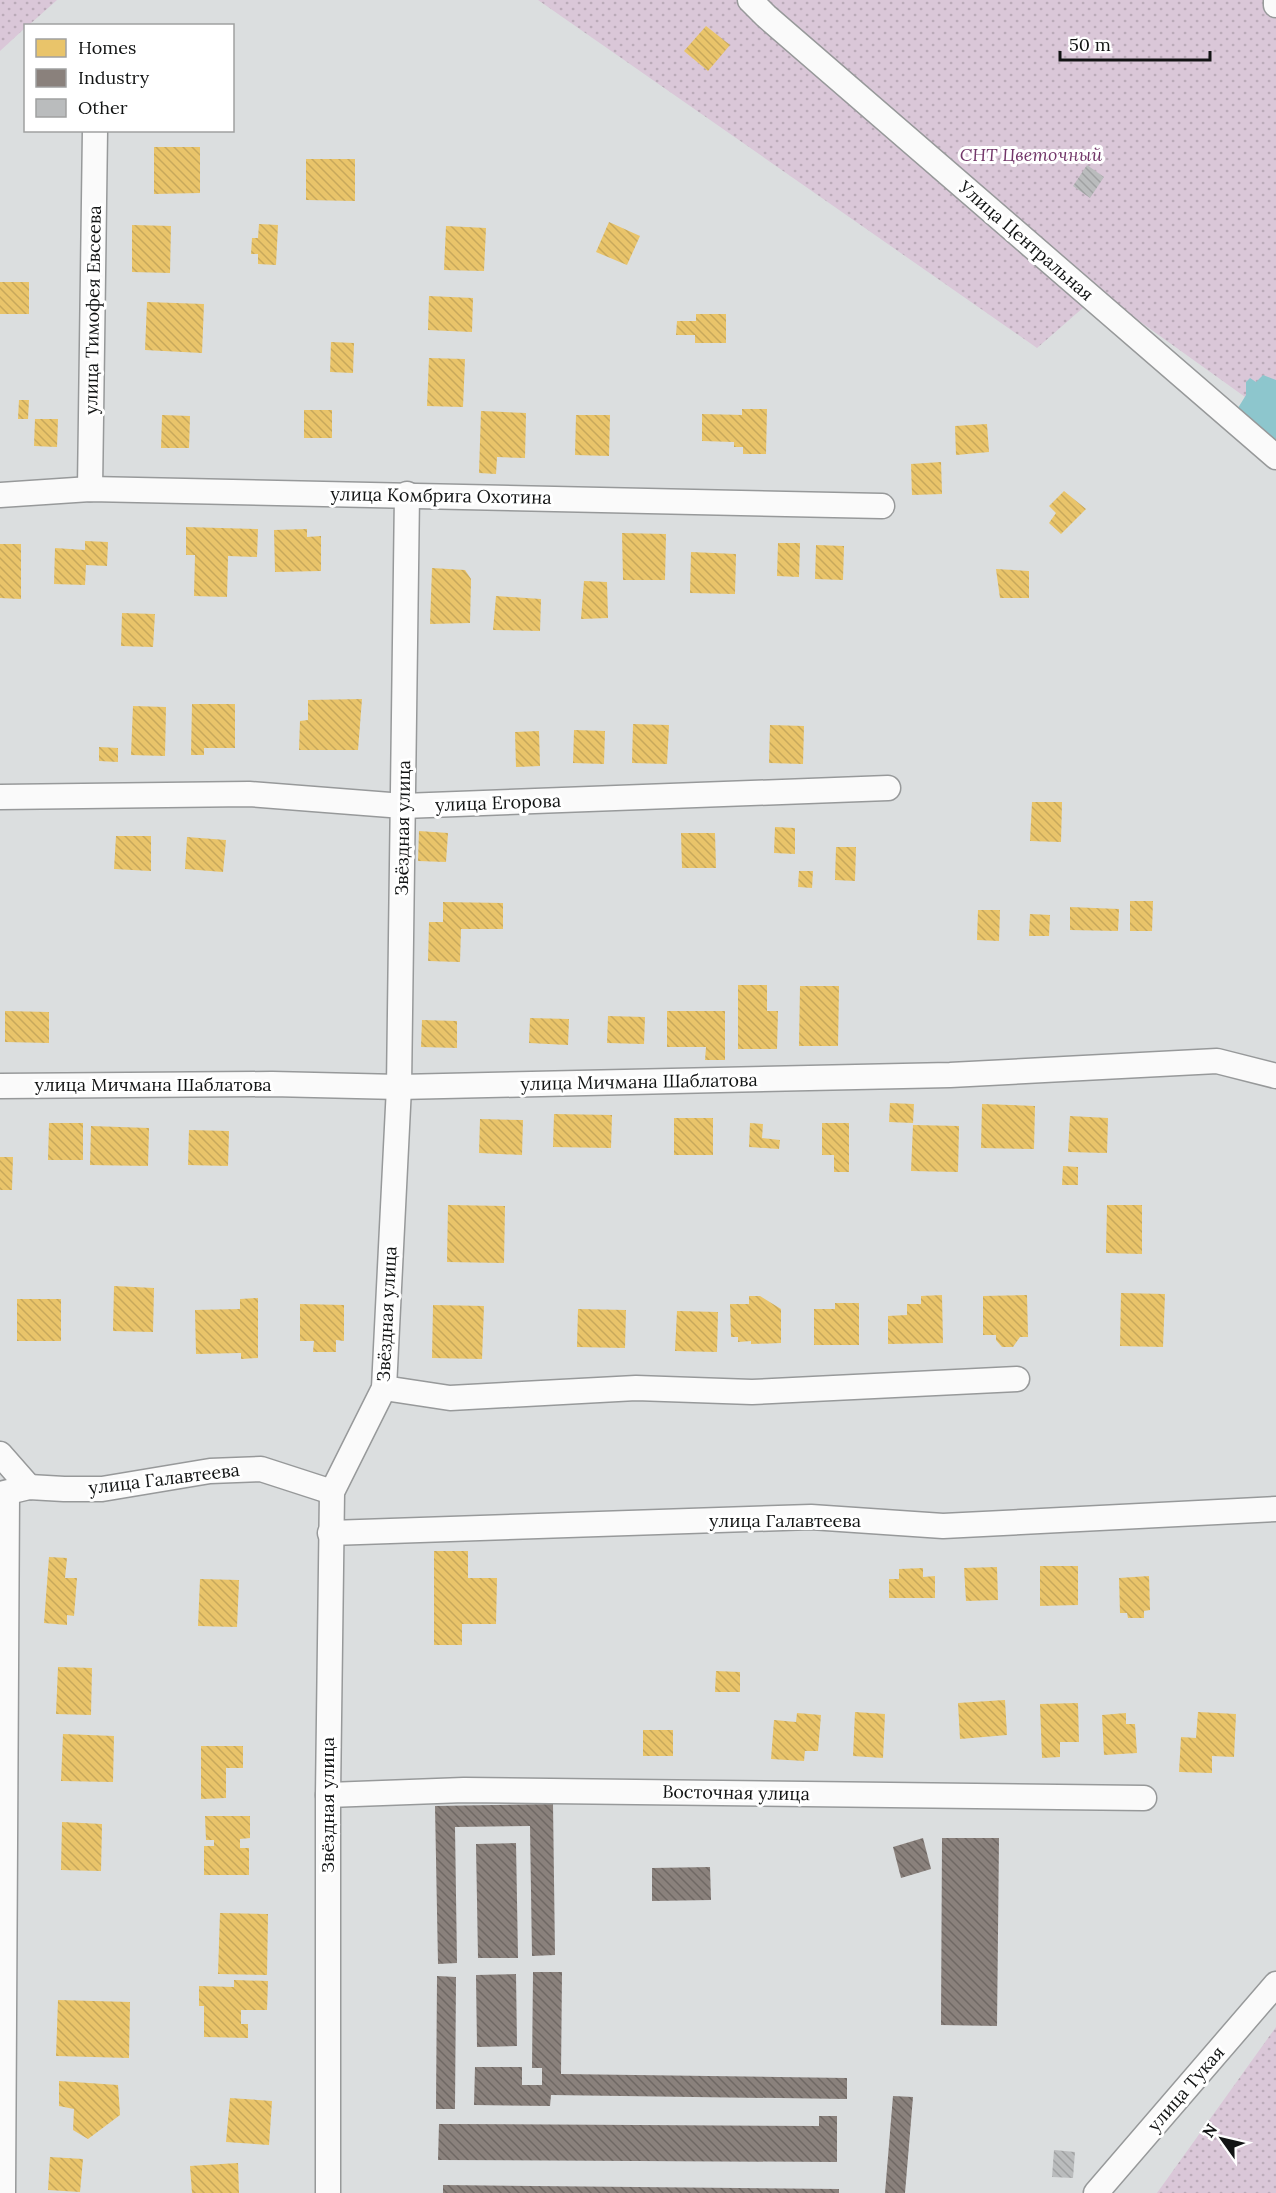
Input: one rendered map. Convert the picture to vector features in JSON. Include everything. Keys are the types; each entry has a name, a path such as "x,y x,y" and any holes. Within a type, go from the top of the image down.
{"street":[{"name":"Улица Центральная","path":"750,0 1276,457"},
{"path":"1276,0 1276,5"},
{"name":"улица Тимофея Евсеева","path":"90,489 95,132"},
{"name":"улица Комбрига Охотина","path":"0,495 90,489 407,494 882,506"},
{"name":"Звёздная улица","path":"328,2193 330,1533 332,1492 384,1388 399,1087 407,494"},
{"name":"улица Егорова","path":"0,797 249,794 403,806 888,788"},
{"name":"улица Мичмана Шаблатова","path":"0,1086 272,1084 399,1087 950,1075 1217,1061 1276,1076"},
{"path":"384,1388 450,1398 636,1388 752,1392 1017,1379"},
{"path":"0,1454 12,1491 3,2193"},
{"name":"улица Галавтеева","path":"12,1491 102,1489 210,1471 261,1469 332,1492"},
{"name":"улица Галавтеева","path":"330,1533 810,1517 943,1526 1276,1509"},
{"name":"Восточная улица","path":"328,1795 464,1790 1144,1798"},
{"name":"улица Тукая","path":"1096,2193 1276,1984"}],"green space":[{"path":"0,0 57,0 30,24 24,24 24,29 0,51"},
{"name":"СНТ Цветочный","path":"538,0 1276,0 1276,419 1100,293 1037,348"},
{"path":"1276,2027 1276,2193 1157,2193"}],"water":[{"path":"1263,375 1276,380 1276,445 1238,408 1246,395 1246,382 1250,378 1256,382"}],"building: Homes":[{"path":"706,26 730,45 708,71 684,51"},
{"path":"154,147 200,147 200,193 154,194"},
{"path":"306,159 355,159 355,201 306,200"},
{"path":"609,222 640,236 627,265 596,252"},
{"path":"259,224 278,225 276,265 258,264 258,254 251,254 252,238 258,238"},
{"path":"132,225 171,226 170,273 132,272"},
{"path":"446,226 486,228 484,271 444,270"},
{"path":"0,282 29,282 29,314 0,314"},
{"path":"429,296 473,298 472,332 428,330"},
{"path":"147,302 204,304 202,353 145,350"},
{"path":"696,314 726,314 726,343 695,343 695,335 676,335 677,321 696,321"},
{"path":"331,342 354,343 353,373 330,372"},
{"path":"429,358 465,359 463,407 427,406"},
{"path":"19,400 29,400 28,419 18,419"},
{"path":"742,409 767,409 766,454 743,454 743,447 734,447 734,442 702,441 702,414 742,415"},
{"path":"304,410 332,410 332,438 304,438"},
{"path":"481,411 526,413 525,458 497,457 496,474 479,473"},
{"path":"162,415 190,416 189,448 161,448"},
{"path":"576,415 610,415 609,456 575,455"},
{"path":"35,419 58,419 57,447 34,446"},
{"path":"987,424 989,452 956,455 955,426"},
{"path":"941,462 942,494 912,495 911,464"},
{"path":"1064,491 1086,509 1061,534 1049,523 1056,513 1049,506"},
{"path":"186,527 258,529 257,557 228,556 227,597 194,596 195,555 186,555"},
{"path":"307,529 307,537 321,536 321,571 275,572 274,530"},
{"path":"622,533 666,534 665,580 623,580"},
{"path":"85,541 108,542 107,566 86,565 85,585 54,584 55,548 85,550"},
{"path":"778,543 800,543 799,577 777,576"},
{"path":"0,544 21,544 21,599 0,598"},
{"path":"816,545 844,546 843,580 815,579"},
{"path":"691,552 736,554 735,594 690,593"},
{"path":"432,568 465,570 471,579 470,623 430,624"},
{"path":"996,569 1029,571 1029,598 1000,598"},
{"path":"584,581 607,582 608,618 581,619"},
{"path":"496,596 541,599 540,631 493,630"},
{"path":"122,613 155,614 153,647 121,646"},
{"path":"362,699 358,750 299,750 300,721 308,720 308,700"},
{"path":"192,704 235,704 235,748 204,748 204,755 191,755"},
{"path":"133,706 166,707 165,756 131,755"},
{"path":"633,724 669,725 667,764 632,763"},
{"path":"770,725 804,726 803,764 769,763"},
{"path":"574,730 605,731 604,764 573,763"},
{"path":"539,731 540,766 516,767 515,732"},
{"path":"99,747 118,748 118,762 99,761"},
{"path":"1032,802 1062,802 1061,842 1030,841"},
{"path":"775,827 795,828 795,854 774,853"},
{"path":"419,831 448,833 446,862 418,861"},
{"path":"681,833 715,833 716,868 682,868"},
{"path":"116,836 151,836 151,871 114,869"},
{"path":"187,837 226,840 223,872 185,869"},
{"path":"836,847 856,847 855,881 835,880"},
{"path":"799,871 813,871 812,888 798,887"},
{"path":"1130,901 1153,901 1152,931 1130,931"},
{"path":"443,902 503,903 503,929 461,929 460,962 428,961 429,922 443,922"},
{"path":"1070,907 1119,909 1118,931 1070,930"},
{"path":"978,910 1000,910 999,941 977,940"},
{"path":"1030,914 1050,915 1049,936 1029,936"},
{"path":"738,985 767,985 767,1011 778,1011 777,1049 738,1049"},
{"path":"800,986 839,986 838,1046 799,1046"},
{"path":"5,1011 49,1012 49,1043 5,1042"},
{"path":"667,1011 725,1011 725,1060 705,1060 706,1047 667,1047"},
{"path":"608,1016 645,1017 644,1044 607,1043"},
{"path":"530,1018 569,1019 568,1045 529,1043"},
{"path":"422,1020 457,1021 457,1048 421,1047"},
{"path":"890,1103 914,1104 913,1123 889,1122"},
{"path":"982,1104 1035,1106 1034,1149 981,1148"},
{"path":"554,1114 612,1115 611,1148 553,1147"},
{"path":"1070,1116 1108,1118 1107,1153 1068,1152"},
{"path":"674,1118 713,1118 713,1155 674,1155"},
{"path":"480,1119 523,1120 522,1155 479,1153"},
{"path":"49,1123 83,1123 83,1160 48,1160"},
{"path":"750,1123 763,1124 762,1138 780,1140 779,1149 749,1147"},
{"path":"822,1123 849,1123 849,1172 834,1172 834,1155 822,1155"},
{"path":"913,1125 959,1126 958,1172 911,1171"},
{"path":"91,1126 149,1128 148,1166 90,1165"},
{"path":"189,1130 229,1131 228,1166 188,1165"},
{"path":"0,1157 13,1157 12,1190 0,1190"},
{"path":"1063,1166 1078,1167 1078,1185 1062,1185"},
{"path":"448,1205 505,1206 504,1263 447,1262"},
{"path":"1107,1205 1142,1205 1142,1254 1106,1253"},
{"path":"114,1286 154,1288 153,1332 113,1331"},
{"path":"1121,1293 1165,1294 1163,1347 1120,1346"},
{"path":"942,1295 943,1343 888,1344 888,1316 907,1315 907,1304 921,1304 921,1296"},
{"path":"1027,1295 1028,1337 1020,1337 1013,1347 1002,1347 996,1340 996,1335 983,1335 983,1296"},
{"path":"749,1296 760,1296 781,1309 781,1343 751,1344 751,1341 738,1342 738,1337 731,1337 730,1304 749,1304"},
{"path":"258,1298 258,1358 241,1359 241,1353 196,1354 195,1310 240,1309 240,1299"},
{"path":"17,1299 61,1299 61,1341 17,1341"},
{"path":"835,1303 859,1303 859,1345 814,1345 814,1309 835,1309"},
{"path":"300,1304 344,1305 344,1341 336,1340 336,1352 313,1352 314,1341 300,1341"},
{"path":"433,1305 484,1306 482,1359 432,1358"},
{"path":"578,1309 626,1310 625,1348 577,1347"},
{"path":"677,1311 718,1312 717,1352 675,1351"},
{"path":"434,1551 468,1551 468,1578 497,1578 496,1624 462,1624 462,1645 434,1645"},
{"path":"49,1557 67,1558 65,1578 77,1578 74,1616 67,1615 67,1625 44,1623"},
{"path":"1040,1566 1078,1566 1078,1605 1040,1606"},
{"path":"997,1567 998,1600 966,1601 964,1568"},
{"path":"923,1568 923,1577 935,1576 935,1598 889,1598 889,1579 899,1579 899,1569"},
{"path":"1149,1576 1150,1610 1144,1611 1144,1618 1128,1618 1127,1613 1120,1613 1119,1578"},
{"path":"200,1579 239,1580 237,1627 198,1626"},
{"path":"58,1667 92,1668 91,1715 56,1714"},
{"path":"716,1671 740,1672 740,1692 715,1692"},
{"path":"1005,1700 1007,1735 960,1739 958,1703"},
{"path":"1078,1703 1079,1742 1060,1742 1060,1757 1042,1758 1040,1704"},
{"path":"855,1712 885,1714 883,1758 853,1756"},
{"path":"1198,1712 1236,1714 1234,1757 1212,1756 1212,1773 1179,1772 1181,1737 1196,1738"},
{"path":"797,1713 821,1715 818,1751 805,1751 804,1761 771,1759 774,1720 796,1722"},
{"path":"1126,1713 1126,1724 1135,1724 1137,1753 1104,1755 1102,1715"},
{"path":"643,1730 673,1730 673,1756 643,1756"},
{"path":"63,1734 114,1736 113,1782 61,1781"},
{"path":"201,1746 243,1746 243,1768 226,1768 226,1798 201,1799"},
{"path":"205,1816 250,1816 250,1838 240,1839 240,1848 249,1848 249,1875 204,1875 204,1846 214,1846 214,1840 206,1840"},
{"path":"62,1822 102,1824 101,1871 61,1870"},
{"path":"220,1913 268,1914 267,1975 218,1974"},
{"path":"234,1980 268,1981 267,2010 241,2010 241,2024 248,2024 248,2038 204,2037 204,2006 199,2006 199,1986 234,1987"},
{"path":"58,2000 130,2002 129,2058 56,2056"},
{"path":"59,2081 118,2085 120,2115 88,2139 73,2130 74,2109 59,2106"},
{"path":"230,2098 272,2101 269,2145 226,2142"},
{"path":"50,2157 83,2159 80,2192 48,2190"},
{"path":"238,2163 239,2193 192,2193 190,2166"}],"building: Industry":[{"path":"553,1804 555,1955 532,1956 530,1826 455,1827 457,1963 438,1964 435,1806"},
{"path":"923,1838 931,1869 901,1878 893,1847"},
{"path":"942,1838 999,1838 997,2026 941,2025"},
{"path":"516,1843 518,1958 478,1958 476,1844"},
{"path":"710,1867 711,1900 652,1901 652,1868"},
{"path":"533,1972 562,1972 561,2074 847,2078 847,2099 551,2095 550,2106 474,2105 475,2067 522,2067 522,2085 542,2085 542,2068 532,2068"},
{"path":"516,1974 517,2046 477,2047 476,1975"},
{"path":"437,1976 456,1977 455,2109 436,2109"},
{"path":"893,2096 913,2097 905,2193 885,2193"},
{"path":"819,2116 837,2116 837,2162 438,2160 439,2124 819,2126"},
{"path":"443,2185 839,2189 839,2193 443,2193"}],"building: Other":[{"path":"1087,165 1104,177 1090,198 1073,186"},
{"path":"1054,2150 1075,2152 1073,2178 1052,2177"}]}
